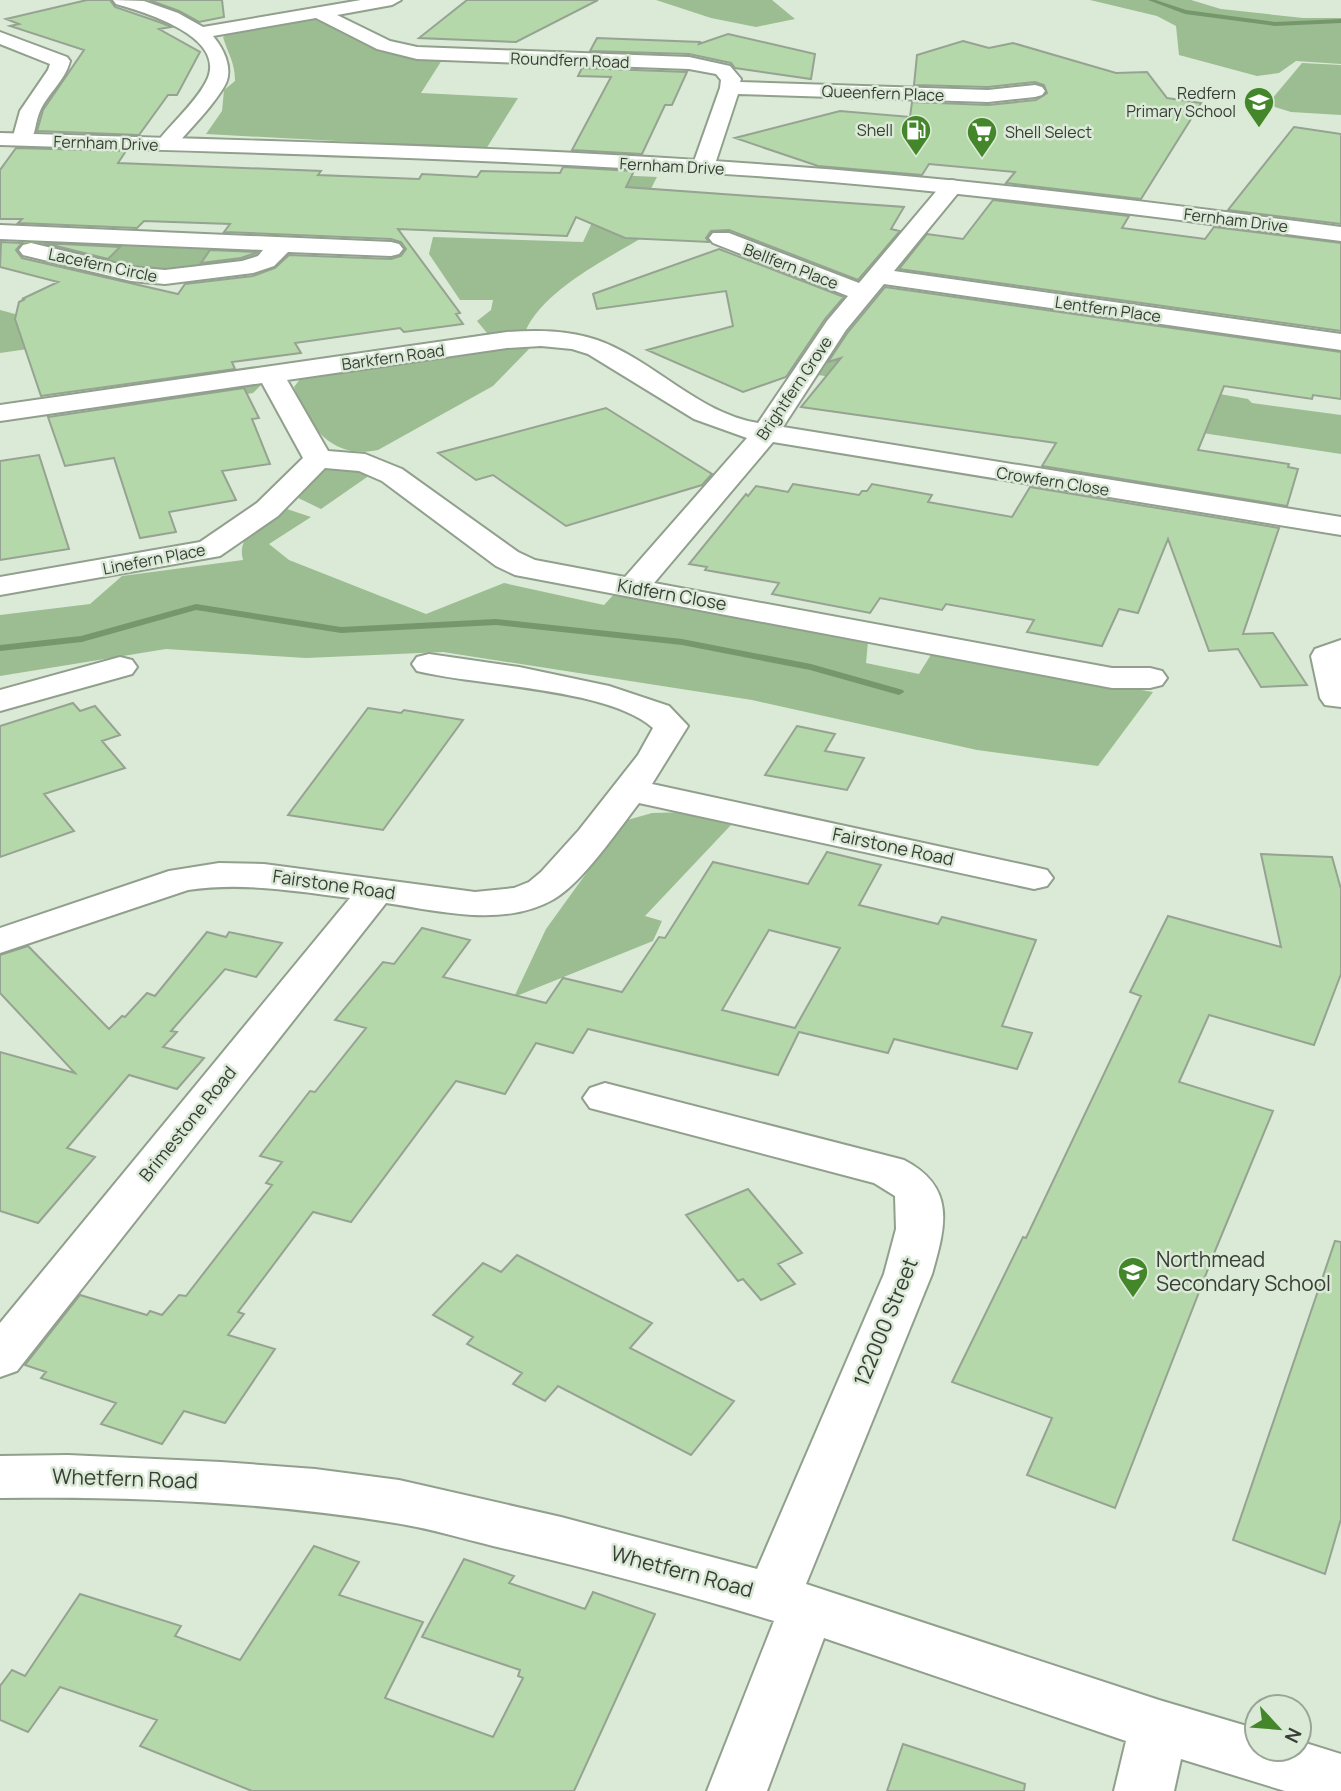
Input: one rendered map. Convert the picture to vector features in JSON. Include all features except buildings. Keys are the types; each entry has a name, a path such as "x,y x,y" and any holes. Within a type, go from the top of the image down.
{"street":[{"path":"122,0 166,14 200,33 215,50 220,68 217,81 166,145"},
{"path":"200,33 392,0"},
{"name":"Roundfern Road","path":"319,13 369,39 400,50 454,56 702,64 715,66 728,74 730,88"},
{"path":"0,38 60,61 58,70 30,111 22,140"},
{"path":"772,89 796,68"},
{"path":"703,167 730,88"},
{"name":"Queenfern Place","path":"730,88 988,96 1035,91"},
{"name":"Fernham Drive","path":"0,139 703,167 952,187 1341,234"},
{"name":"Brightfern Grove","path":"633,588 765,434 836,326 952,187"},
{"name":"Lacefern Circle","path":"0,232 391,248"},
{"name":"Bellfern Place","path":"721,238 868,285"},
{"name":"Lacefern Circle","path":"0,241 131,274 165,278 251,266 270,257 283,243"},
{"name":"Lentfern Place","path":"868,285 1341,342"},
{"name":"Barkfern Road","path":"0,413 508,340 552,338 597,349 727,425 765,434"},
{"path":"271,375 317,459"},
{"name":"Crowfern Close","path":"765,434 1341,526"},
{"name":"Linefern Place","path":"0,586 209,550 235,535 299,480 317,459"},
{"name":"Kidfern Close","path":"317,459 365,464 392,475 507,559 526,568 1112,678 1150,678"},
{"path":"1337,698 1327,656 1341,650"},
{"name":"Fairstone Road","path":"0,941 182,879 219,874 264,875 475,904 498,903 542,890 561,875 629,790 670,733 668,720 658,713 600,693 429,664"},
{"path":"0,701 120,667"},
{"name":"Fairstone Road","path":"629,790 1034,878"},
{"name":"Brimestone Road","path":"0,1358 377,890"},
{"name":"122000 Street","path":"605,1098 888,1171 912,1185 919,1205 920,1231 908,1274 790,1603 737,1791"},
{"name":"Whetfern Road","path":"0,1477 68,1476 221,1483 315,1490 399,1502 561,1539 790,1603 1159,1726 1341,1781"},
{"path":"1144,1791 1159,1726"}],"green space":[{"path":"656,0 772,0 795,19 756,27 711,18"},
{"path":"1090,0 1191,0 1221,9 1303,18 1341,18 1341,64 1296,61 1279,73 1257,76 1179,55 1176,26 1157,16"},
{"path":"315,18 385,52 442,60 421,93 518,98 486,149 206,134 222,111 224,90 235,81 233,63 223,37 234,31"},
{"path":"1302,63 1341,65 1341,115 1291,112 1275,107 1271,100"},
{"path":"614,175 657,177 640,210 726,218 720,232 708,243 650,233 562,288 534,316 525,332 458,344 456,338 487,333 477,321 491,310 493,300 460,300 429,254 433,237 583,242"},
{"path":"8,239 258,247 265,251 257,258 238,264 158,274"},
{"path":"0,310 105,338 0,353"},
{"path":"837,339 1203,391 1248,399 1252,403 1341,415 1341,454 818,375"},
{"path":"499,348 529,349 493,386 378,450 347,450 324,437 307,415 294,387 303,375"},
{"path":"243,383 261,385 253,393 172,407 122,413 97,406"},
{"path":"337,466 356,467 370,475 321,509 290,494 318,471"},
{"path":"278,506 311,517 269,544 289,560 426,614 504,583 604,605 616,592 868,641 866,663 919,674 932,653 1153,692 1098,766 977,750 752,700 443,652 306,658 166,649 0,676 0,615 90,604 122,576 243,560 243,544 247,536"},
{"path":"687,812 731,825 645,916 662,921 653,941 514,997 546,929 624,821 652,813"}],"waterway":[{"path":"1151,0 1185,12 1275,24 1341,21"},
{"path":"0,648 82,639 196,607 341,630 496,622 682,642 811,667 899,692"}],"place":[{"name":"Redfern Primary School","path":"1259,129"},
{"name":"Shell","path":"916,157"},
{"name":"Shell Select","path":"982,159"},
{"name":"Northmead Secondary School","path":"1133,1299"}]}
